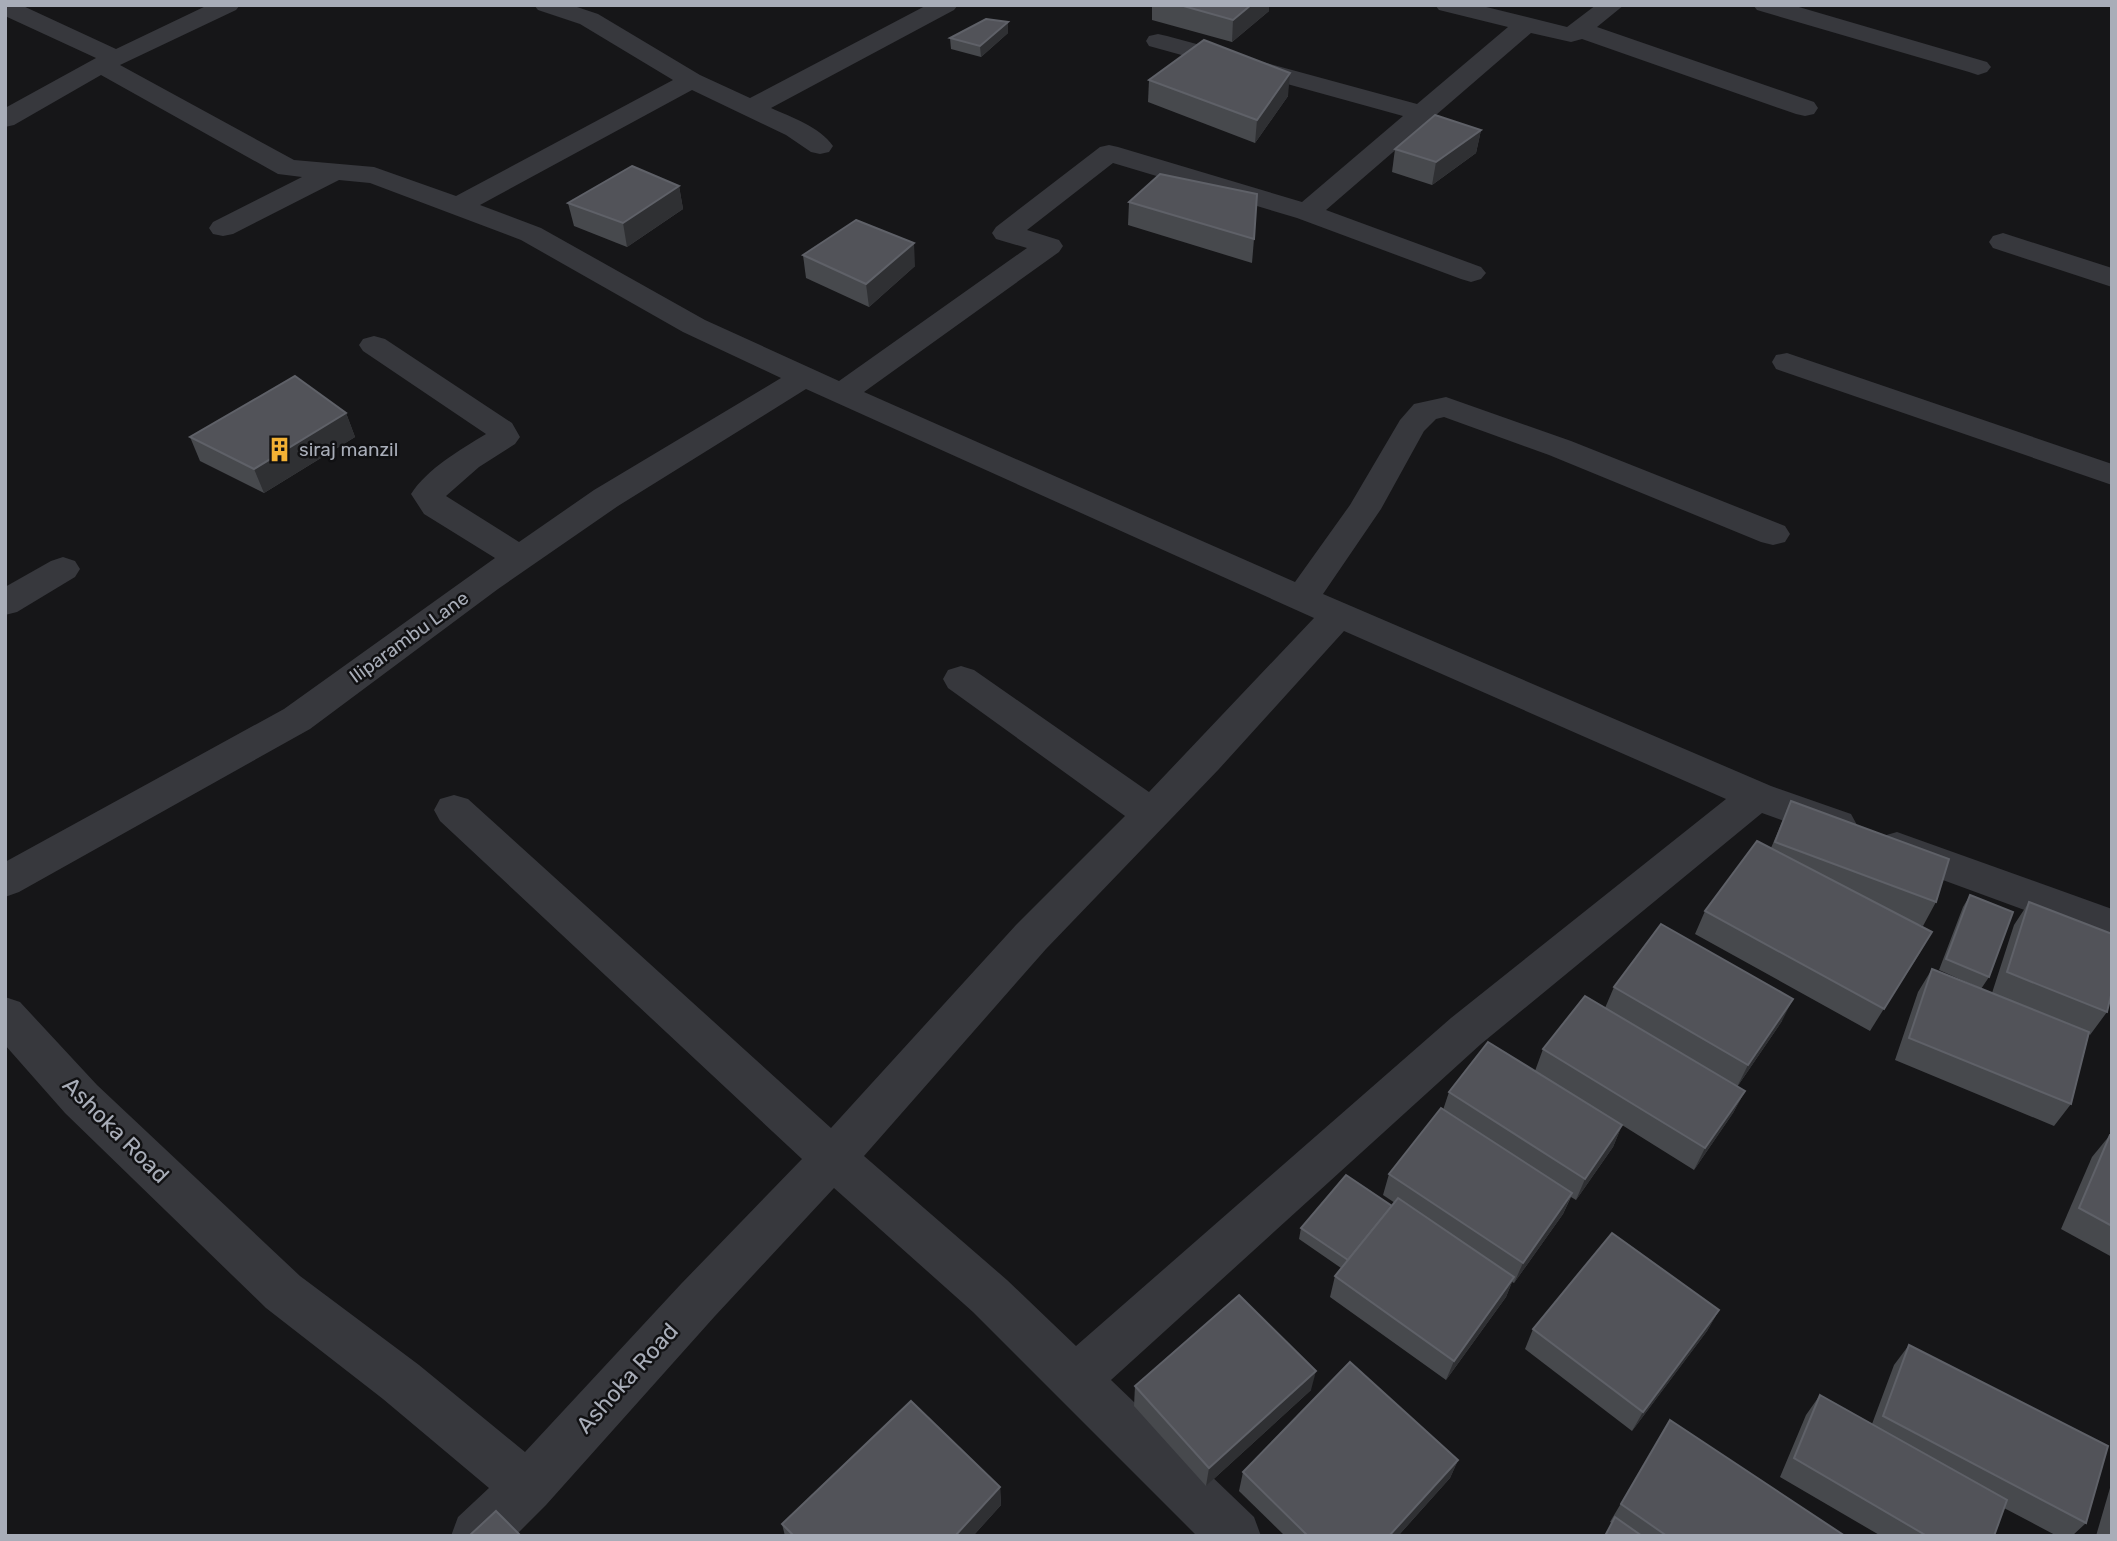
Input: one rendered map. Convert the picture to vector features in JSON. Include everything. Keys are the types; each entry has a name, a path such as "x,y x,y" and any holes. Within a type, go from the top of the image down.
{"street":[{"path":"5,119 108,62 228,5"},
{"path":"546,5 589,19 691,80 795,129 820,146"},
{"path":"752,108 798,81 946,5"},
{"path":"1447,5 1571,35 1612,5"},
{"path":"1765,5 1978,66"},
{"path":"5,7 108,62 288,168 374,175 531,234 694,326 1338,615 1757,796 2112,926"},
{"path":"1307,212 1526,24"},
{"path":"1578,29 1805,108"},
{"path":"1158,41 1422,113"},
{"path":"458,206 691,80"},
{"path":"841,394 1049,246 1006,233 1109,153 1307,212 1471,273"},
{"path":"223,228 334,172"},
{"path":"2003,242 2112,278"},
{"path":"374,345 501,430 504,437 467,460 428,494 436,506 519,558"},
{"path":"1787,362 2112,475"},
{"name":"Iliparambu Lane","path":"5,881 297,719 606,498 804,377"},
{"path":"1302,599 1364,509 1411,427 1425,411 1446,407 1560,448 1773,534"},
{"path":"5,603 63,569"},
{"name":"Ashoka Road","path":"5,1015 82,1099 283,1292 401,1382 528,1487 689,1310 833,1158 1031,937 1338,615"},
{"path":"961,679 1151,814"},
{"path":"1075,1380 1466,1031 1757,796"},
{"path":"454,810 833,1158 990,1296 1235,1536"},
{"path":"477,1536 528,1487"}],"building":[{"path":"1180,5 1251,5 1233,20"},
{"path":"986,19 1008,22 980,46 950,38"},
{"path":"1204,40 1290,73 1257,120 1149,80"},
{"path":"1435,115 1481,130 1436,162 1395,149"},
{"path":"632,166 679,186 623,223 568,203"},
{"path":"1160,174 1257,194 1254,239 1129,202"},
{"path":"856,220 914,243 866,284 803,255"},
{"path":"295,376 346,413 254,469 190,437"},
{"path":"1791,801 1949,859 1936,902 1775,842"},
{"path":"1757,841 1932,932 1884,1009 1705,911"},
{"path":"1970,895 2013,912 1989,977 1946,959"},
{"path":"2029,902 2112,934 2112,991 2107,1012 2007,972"},
{"path":"1661,924 1793,999 1748,1065 1614,987"},
{"path":"1932,969 2089,1032 2071,1104 1909,1038"},
{"path":"1585,996 1745,1091 1705,1148 1543,1049"},
{"path":"1488,1042 1622,1125 1585,1179 1449,1092"},
{"path":"1441,1108 1572,1193 1523,1263 1389,1174"},
{"path":"2112,1135 2112,1226 2079,1208"},
{"path":"1346,1175 1392,1206 1348,1260 1301,1228"},
{"path":"1398,1198 1514,1277 1454,1361 1335,1276"},
{"path":"1612,1233 1719,1310 1643,1412 1533,1329"},
{"path":"1239,1295 1316,1371 1209,1468 1135,1386"},
{"path":"1909,1345 2108,1446 2086,1523 1883,1416"},
{"path":"1350,1362 1458,1460 1389,1536 1308,1536 1243,1472"},
{"path":"1820,1395 2007,1500 1994,1536 1927,1536 1794,1458"},
{"path":"911,1401 1000,1487 955,1536 794,1536 782,1524"},
{"path":"1670,1420 1845,1536 1667,1536 1621,1504"},
{"path":"496,1511 521,1536 469,1536"},
{"path":"1615,1517 1642,1536 1605,1536"}],"place":[{"name":"siraj manzil","path":"279,449"}]}
